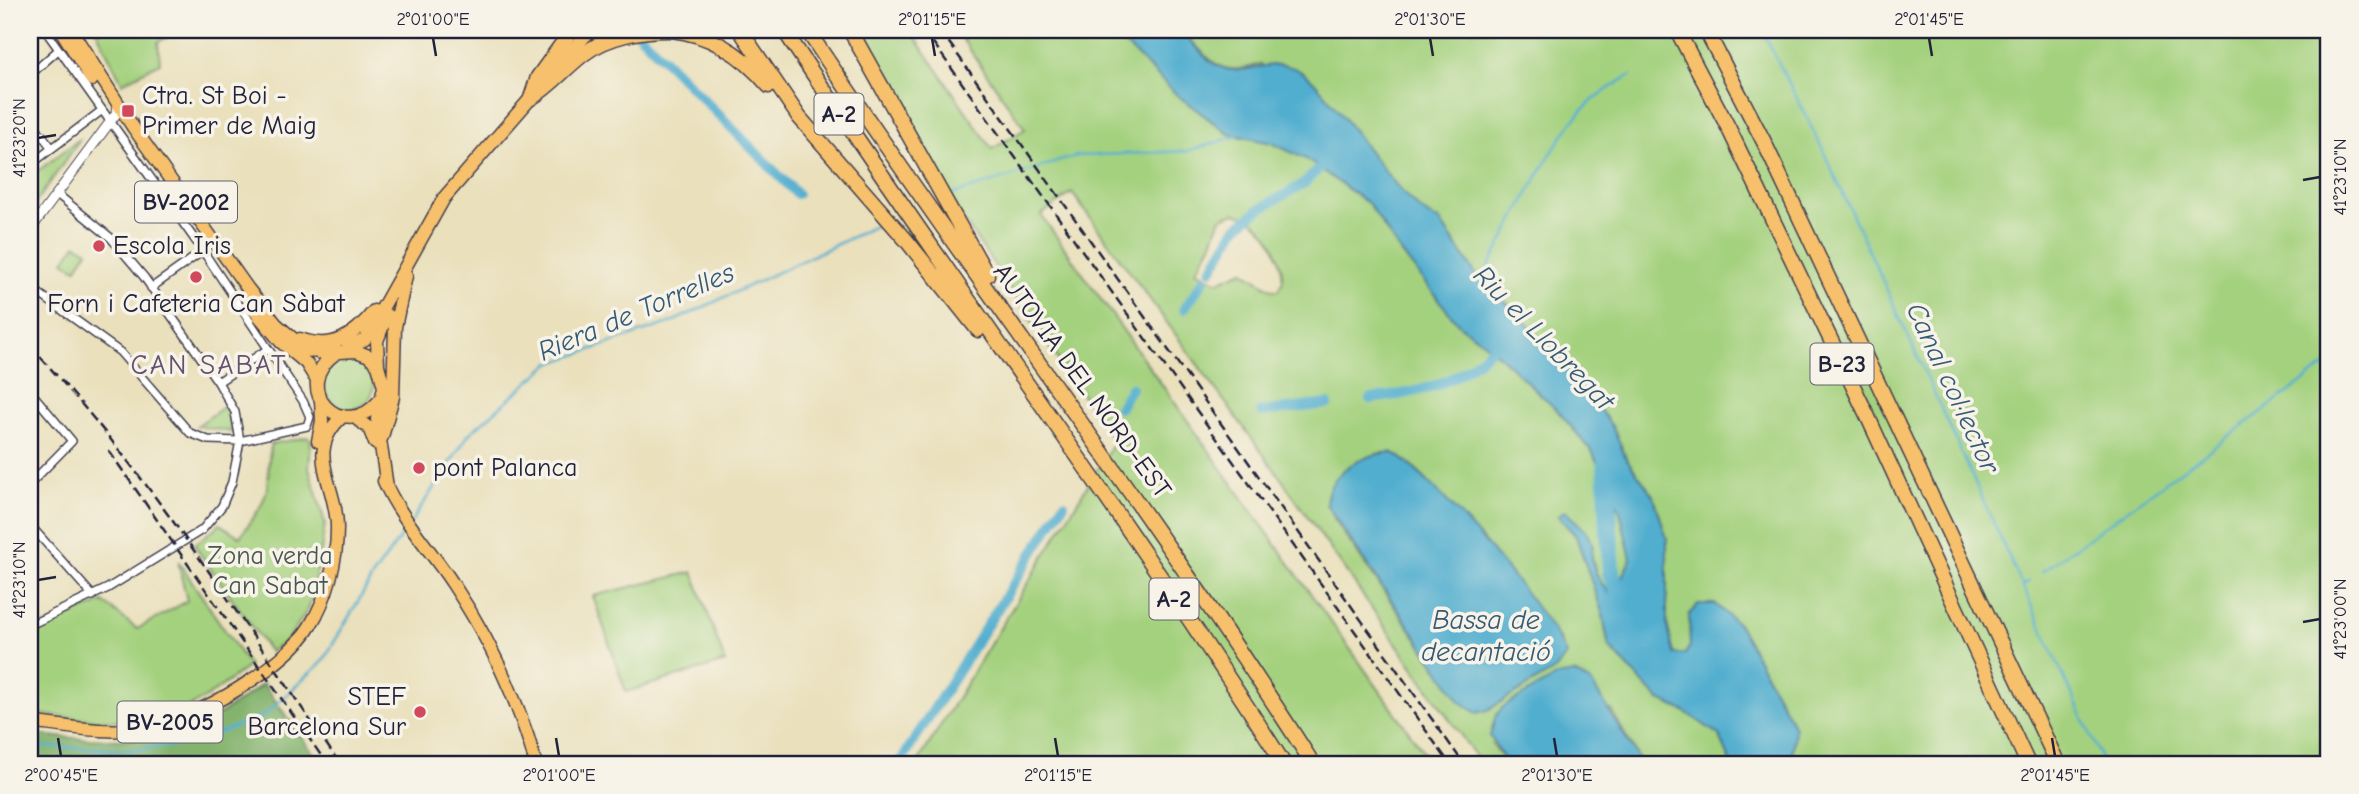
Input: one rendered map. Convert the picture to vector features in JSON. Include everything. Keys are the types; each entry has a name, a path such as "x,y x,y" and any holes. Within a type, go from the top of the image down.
{"highway":[{"path":"531,98 538,77 572,30"},
{"path":"531,98 550,86 583,55 611,41 645,31 670,30 688,32 717,42 741,57 799,117 907,241 973,324 1010,362"},
{"path":"740,30 799,117"},
{"name":"AUTOVIA DEL NORD-EST","path":"784,30 895,197 1086,469 1284,764"},
{"name":"A-2","path":"807,30 914,189 948,224"},
{"path":"850,30 932,181 948,224"},
{"name":"B-23","path":"1677,30 1861,402 2028,764"},
{"name":"B-23","path":"1706,30 1764,142 2058,764"},
{"name":"AUTOVIA DEL NORD-EST","path":"948,224 988,278 992,297 1182,563 1313,764"}],"main road":[{"name":"BV-2002","path":"61,30 114,113 270,330 306,363 316,379 321,400"},
{"name":"BV-2002","path":"71,30 114,113 248,289 289,336 315,353 362,352 378,365"},
{"path":"316,379 321,367 342,351 365,340 414,249 452,188 590,30"},
{"path":"381,441 393,397 395,327 414,249"},
{"path":"289,336 319,344 345,339 361,327 396,284"},
{"path":"387,487 377,419 384,387 378,365 379,332 396,284"},
{"path":"321,400 331,412 349,417 369,428 394,501 433,555 495,653 516,703 536,764"},
{"name":"BV-2005","path":"290,648 317,599 330,536 328,505 315,458 323,421 321,400"},
{"path":"349,417 370,411 379,401"},
{"name":"BV-2005","path":"30,722 118,730 165,724 219,701 290,648 310,626 330,577 337,513 324,465 323,445 331,427 349,417"}],"street":[{"path":"30,287 120,352 190,433 208,440 240,441 307,426 308,411 114,113 101,111 44,30"},
{"path":"30,75 57,51"},
{"path":"30,165 101,111"},
{"path":"30,230 114,113"},
{"path":"30,120 52,148"},
{"path":"30,625 93,596 157,559 209,524 232,482 240,441 235,412 218,382 151,288 111,238 57,194"},
{"path":"151,288 203,251"},
{"path":"218,382 268,349"},
{"path":"30,391 72,441 30,484"},
{"path":"30,525 93,596"}],"green space":[{"path":"96,30 166,30 169,36 158,42 160,63 122,83"},
{"path":"854,30 910,30 992,149 1025,129 956,30 1102,30 1130,49 1177,95 1229,134 1272,143 1306,159 1369,204 1399,250 1459,325 1490,347 1558,411 1592,451 1620,511 1631,559 1611,597 1594,566 1593,545 1558,516 1576,536 1602,612 1609,647 1658,699 1684,711 1719,735 1732,764 1642,764 1611,710 1492,744 1507,764 1481,764 1277,473 1072,193 1041,215 1432,764 917,764 1114,442 963,219","holes":["1235,213 1255,222 1270,239 1282,270 1283,281 1278,290 1273,290 1243,271 1218,282 1196,271 1211,245 1221,218","1381,453 1412,465 1472,529 1561,641 1556,669 1486,711 1460,701 1335,521 1327,495 1332,487 1343,473 1356,463"]},
{"path":"1178,30 2329,30 2329,764 1795,764 1792,758 1795,728 1739,625 1689,615 1690,646 1685,654 1674,654 1667,624 1667,539 1654,497 1626,458 1612,426 1584,389 1513,308 1484,286 1439,220 1431,219 1260,64 1232,69 1222,67"},
{"path":"81,138 30,211 30,177"},
{"path":"76,244 88,251 76,269 64,261"},
{"path":"349,359 367,366 374,384 367,402 349,409 331,402 324,384 331,366"},
{"path":"225,406 232,432 197,426"},
{"name":"Zona verda Can Sabat","path":"308,437 311,441 309,468 325,523 321,551 309,608 288,639 270,652 194,545 220,524 240,537 265,495 271,444"},
{"path":"178,561 249,666 200,701 160,716 139,720 95,720 30,713 30,632 103,602 137,629 187,601"},
{"path":"693,572 725,662 626,692 593,596"},
{"path":"263,684 321,764 30,764 30,734 98,740 165,735 209,720"}],"water":[{"path":"1102,30 1178,30 1211,61 1223,68 1244,70 1286,66 1310,78 1392,180 1425,213 1439,220 1484,286 1513,308 1584,389 1612,426 1626,458 1654,497 1667,539 1667,624 1674,654 1685,654 1690,646 1689,615 1698,604 1715,604 1739,625 1795,728 1792,758 1795,764 1732,764 1719,735 1684,711 1658,699 1609,647 1602,612 1576,536 1558,516 1565,511 1585,530 1593,545 1592,559 1596,573 1612,596 1631,559 1620,511 1592,451 1558,411 1490,347 1459,325 1399,250 1369,204 1306,159 1272,143 1229,134 1177,95 1130,49"},
{"name":"Bassa de decantació","path":"1392,452 1433,487 1488,546 1538,609 1566,655 1556,669 1486,711 1476,713 1460,701 1326,504 1334,482 1349,466 1370,456"},
{"path":"1574,673 1591,682 1642,764 1507,764 1490,736 1496,715 1503,707 1557,676"}],"waterway":[{"path":"635,30 797,194"},
{"name":"Canal col·lector","path":"1762,30 1821,146 2104,764"},
{"path":"1480,281 1551,153 1565,133 1590,102 1631,75"},
{"name":"Riera de Torrelles","path":"948,196 1076,156 1188,151 1237,136"},
{"path":"1211,270 1236,228 1258,210 1305,183 1327,160"},
{"name":"Riera de Torrelles","path":"412,521 469,434 549,364 672,322 884,222"},
{"path":"1184,309 1204,280"},
{"path":"1370,399 1409,393 1440,384 1469,368 1499,341"},
{"path":"2042,572 2329,363"},
{"path":"1119,408 1131,388"},
{"path":"1261,412 1328,404"},
{"name":"Riu el Llobregat","path":"1606,463 1611,574 1625,607"},
{"path":"899,764 1064,504"},
{"name":"Riera de Torrelles","path":"30,746 131,750 190,744 265,715 323,661 373,576 406,529"},
{"name":"Canal col·lector","path":"2022,587 2029,581"}],"railway":[{"path":"924,30 1450,764"},
{"path":"940,30 1464,764"},
{"path":"30,346 155,496 340,764"},
{"path":"109,451 327,764"}],"place":[{"name":"Ctra. St Boi - Primer de Maig","path":"128,111"},
{"name":"Escola Iris","path":"99,246"},
{"name":"Forn i Cafeteria Can Sàbat","path":"196,277"},
{"name":"pont Palanca","path":"419,468"},
{"name":"STEF Barcelona Sur","path":"420,712"}],"district":[{"name":"CAN SABAT","path":"209,365"}]}
